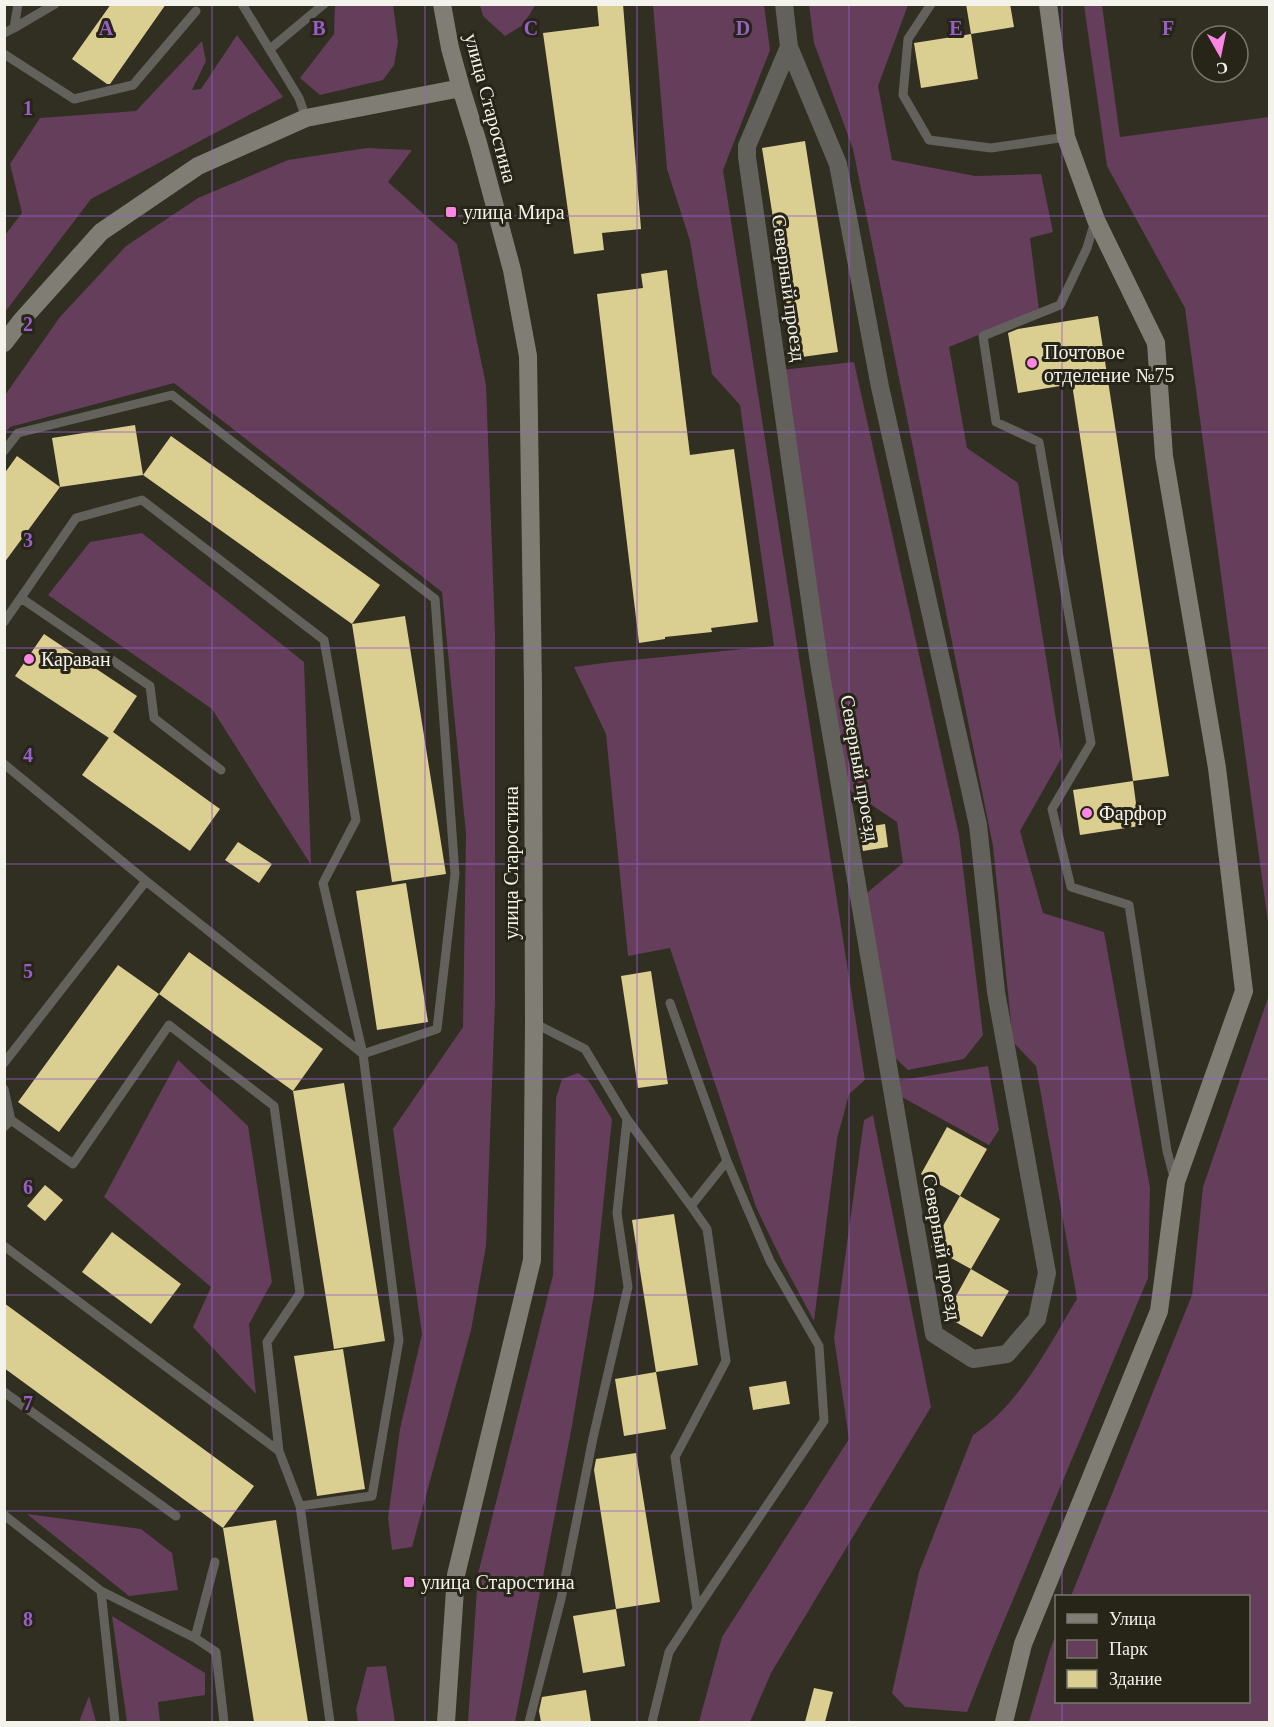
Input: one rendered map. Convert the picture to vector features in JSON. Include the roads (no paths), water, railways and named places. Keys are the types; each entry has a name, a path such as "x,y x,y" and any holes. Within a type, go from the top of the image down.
{"street":[{"name":"улица Старостина","path":"442,4 461,88 513,270 528,356 533,686 534,1023 532,1260 456,1575 446,1722"},
{"name":"Северный проезд","path":"784,4 789,47 838,164 880,387 978,825 996,992 1047,1273 1037,1319 1007,1354 973,1359 934,1334 821,675 747,157 747,146 789,47"},
{"path":"1004,1722 1023,1644 1160,1311 1176,1182 1245,991 1215,756 1164,456 1156,343 1096,220 1066,137 1048,4"},
{"path":"4,343 101,232 198,166 306,118 461,88"}],"lane":[{"path":"14,28 18,4"},
{"path":"4,33 55,4"},
{"path":"242,4 299,98 306,118"},
{"path":"270,50 324,4"},
{"path":"931,4 908,39 903,95 929,140 991,148 1066,137"},
{"path":"4,54 74,99 133,85 196,11"},
{"path":"1096,220 1087,248 1060,305 983,336 996,422 1039,442 1091,743 1053,808 1060,842 1071,887 1129,905 1167,1151 1176,1182"},
{"path":"4,451 18,433 172,395 435,599 455,874 437,1029 363,1054"},
{"path":"4,622 76,518 142,500 324,640 356,820 323,883 363,1054 399,1340 372,1496 300,1506"},
{"path":"21,598 150,686 154,718 221,770"},
{"path":"4,764 363,1054"},
{"path":"4,1063 146,881"},
{"path":"651,1722 669,1652 824,1421 819,1346 770,1261 728,1161 670,1003"},
{"path":"534,1023 585,1049 627,1119 707,1229 726,1361 675,1457 697,1609"},
{"path":"4,1089 8,1123 73,1164 169,1025 274,1106 300,1293 267,1342 279,1451 300,1506 330,1722"},
{"path":"529,1722 561,1599 593,1438 628,1287 617,1213 627,1119"},
{"path":"692,1206 728,1161"},
{"path":"4,1246 279,1451"},
{"path":"4,1392 176,1516"},
{"path":"4,1515 101,1591 195,1638 216,1652 224,1722"},
{"path":"195,1638 215,1562"},
{"path":"101,1591 115,1722"}],"place":[{"name":"улица Мира","path":"451,212"},
{"name":"Почтовое отделение №75","path":"1032,363"},
{"name":"Караван","path":"29,659"},
{"name":"Фарфор","path":"1087,813"},
{"name":"улица Старостина","path":"409,1582"}]}
